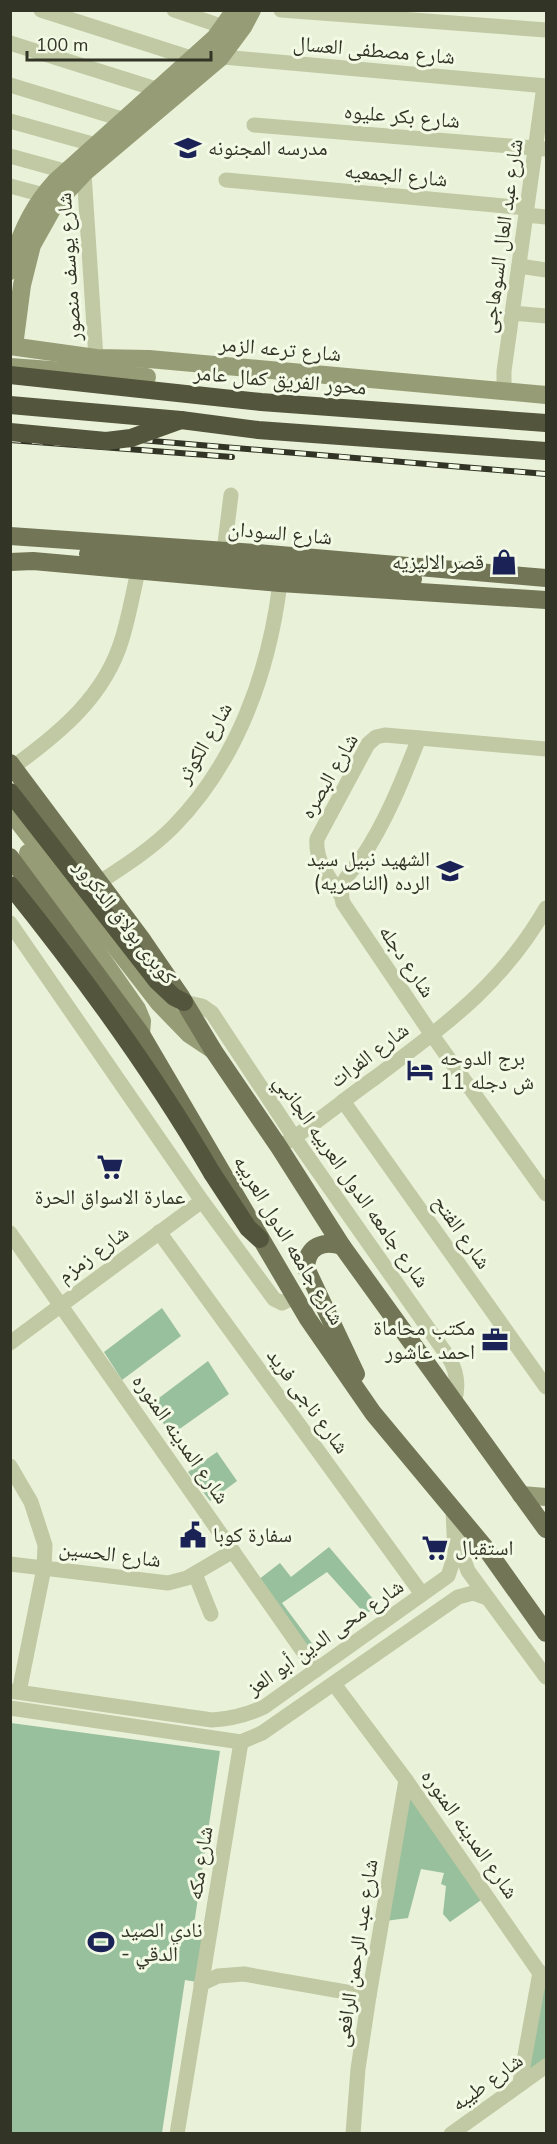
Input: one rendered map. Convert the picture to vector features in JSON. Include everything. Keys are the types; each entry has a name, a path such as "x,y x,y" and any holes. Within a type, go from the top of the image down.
{"highway":[{"name":"محور الفريق كمال عامر","path":"10,375 261,402 546,423"},
{"path":"10,405 181,420 258,430 546,451"},
{"path":"10,432 114,441 131,438 181,420"},
{"path":"10,792 28,846 157,981 174,997 184,1002"},
{"path":"10,885 78,971 133,1047 248,1228 261,1239"}],"main road":[{"name":"شارع السودان","path":"10,536 546,578"},
{"path":"10,550 48,550 421,579 451,580 473,572"},
{"path":"10,562 33,561 280,583 546,600"},
{"name":"شارع جامعه الدول العربيه","path":"12,765 143,941 213,1050 287,1142 342,1245 546,1529"},
{"name":"شارع جامعه الدول العربيه","path":"28,846 251,1219 294,1298 373,1413 487,1550 546,1633"},
{"path":"342,1245 327,1243 317,1246 308,1255 306,1268 373,1413"}],"street":[{"name":"شارع مصطفى العسال","path":"41,10 196,57 545,86"},
{"path":"174,10 224,27"},
{"path":"12,346 24,275 32,245 76,172 96,146 196,57 224,27 235,10"},
{"path":"11,269 18,227 44,195 220,58 243,27 252,10"},
{"path":"281,10 546,30"},
{"path":"10,43 159,90"},
{"path":"10,86 125,120"},
{"name":"شارع عبد العال السوهاجى","path":"504,391 504,371 526,212 541,148 545,86"},
{"path":"10,121 96,146"},
{"name":"شارع بكر عليوه","path":"254,125 541,148"},
{"path":"10,156 76,172"},
{"name":"شارع يوسف منصور","path":"76,172 100,365"},
{"name":"شارع الجمعيه","path":"226,180 526,212 546,217"},
{"path":"10,186 44,195"},
{"path":"519,266 546,270"},
{"path":"512,312 546,316"},
{"name":"شارع ترعه الزمر","path":"12,346 100,365 148,359 546,395"},
{"path":"10,367 100,365 147,377"},
{"path":"224,551 231,495"},
{"path":"12,765 45,744 72,721 105,677 122,640 138,571"},
{"name":"شارع الكوثر","path":"100,882 135,859 172,827 204,791 218,771 243,722 262,670 274,623 280,583"},
{"name":"شارع البصره","path":"340,894 322,866 316,848 319,833 368,744 376,737 385,735 546,749"},
{"path":"340,894 342,884 361,859 388,810 419,738"},
{"name":"كوبرى بولاق الدكرور","path":"10,811 28,846"},
{"name":"كوبرى بولاق الدكرور","path":"10,830 28,846 159,1003 189,1034 213,1050"},
{"name":"شارع دجله","path":"340,894 343,903 432,1035 546,1194"},
{"name":"شارع الفرات","path":"287,1142 461,1012 488,987 513,958 546,908"},
{"path":"10,923 16,943 274,1299 282,1303 294,1298"},
{"name":"شارع جامعه الدول العربيه الجانبي","path":"184,1002 202,1006 212,1013 287,1142 453,1365 458,1388 454,1403"},
{"name":"شارع الفتح","path":"343,1101 546,1387"},
{"name":"شارع زمزم","path":"10,1343 202,1202"},
{"name":"شارع ناجى فريد","path":"159,1232 422,1594"},
{"name":"شارع المدينه المنوره","path":"10,1233 316,1670"},
{"path":"10,1466 31,1502 45,1545 44,1568 15,1692"},
{"path":"521,1495 546,1497"},
{"path":"453,1510 455,1556 448,1576 453,1577 460,1585 458,1597 473,1593 487,1598"},
{"path":"467,1526 463,1541 465,1564 472,1578 546,1677"},
{"name":"شارع الحسين","path":"10,1564 168,1583 181,1581 233,1551"},
{"path":"195,1574 211,1614"},
{"name":"شارع محى الدين أبو العز","path":"15,1692 212,1720 239,1717 264,1707 448,1576"},
{"name":"شارع محى الدين أبو العز","path":"241,1742 262,1733 458,1597"},
{"name":"شارع المدينه المنوره","path":"333,1684 406,1780 543,1977"},
{"path":"10,1708 241,1742"},
{"name":"شارع مكه","path":"177,2133 241,1742"},
{"name":"شارع عبد الرحمن الرافعى","path":"353,2133 358,2069 406,1780"},
{"path":"201,1984 218,1977 244,1974 369,1996"},
{"path":"520,2083 543,1977"},
{"name":"شارع طيبه","path":"452,2133 546,2066"}],"green space":[{"path":"162,1308 181,1336 122,1380 104,1352"},
{"path":"208,1361 229,1394 171,1435 151,1404"},
{"path":"217,1452 237,1481 210,1501 188,1472"},
{"path":"329,1547 379,1606 365,1614 327,1572 282,1603 317,1650 309,1656 258,1580 280,1563 291,1577"},
{"name":"نادي الصيد - الدقي","path":"11,1723 220,1751 192,1938 205,1940 197,1982 185,1980 162,2133 11,2134"},
{"path":"409,1788 484,1898 450,1922 443,1914 446,1886 441,1884 444,1873 421,1869 408,1918 385,1921"},
{"path":"542,1977 546,1985 546,2064 522,2080"}],"railway":[{"path":"10,429 546,474"},
{"path":"10,440 232,457"}],"place":[{"name":"مدرسه المجنونه","path":"188,148"},
{"name":"قصر الاليزيه","path":"504,562"},
{"name":"الشهيد نبيل سيد الرده (الناصريه)","path":"450,871"},
{"name":"برج الدوحه 11 ش دجله","path":"420,1070"},
{"name":"عمارة الاسواق الحرة","path":"110,1167"},
{"name":"مكتب محاماة احمد عاشور","path":"495,1340"},
{"name":"سفارة كوبا","path":"193,1535"},
{"name":"استقبال","path":"435,1548"},
{"name":"نادي الصيد - الدقي","path":"101,1942"}]}
